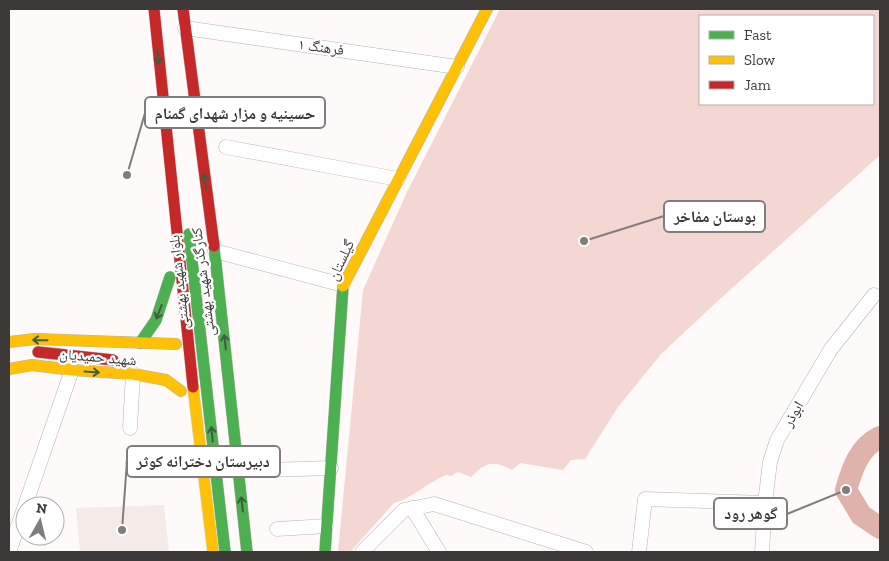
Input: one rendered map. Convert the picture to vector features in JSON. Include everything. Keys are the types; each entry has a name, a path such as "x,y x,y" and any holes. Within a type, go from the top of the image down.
{"main road":[{"path":"154,9 191,372 213,552"},
{"path":"164,9 185,196"},
{"name":"کنارگذر شهید بهشتی","path":"183,9 215,251 247,552"},
{"name":"گیلستان","path":"325,552 344,285 487,9"},
{"name":"بلوار شهید بهشتی","path":"188,225 226,552"},
{"name":"بلوار شهید بهشتی","path":"140,343 151,331 160,310 169,272 172,304"},
{"name":"بلوار شهید بهشتی","path":"175,330 177,348"},
{"name":"شهید حمیدیان","path":"9,342 35,340 140,343 177,348 201,342"},
{"path":"24,352 131,368"},
{"name":"شهید حمیدیان","path":"9,369 32,365 72,370 131,368 171,383 182,394 179,372"},
{"path":"153,366 160,379"}],"street":[{"name":"فرهنگ ۱","path":"185,28 456,67"},
{"path":"226,147 398,179"},
{"path":"215,251 344,285"},
{"name":"ابوذر","path":"762,552 770,462 777,440 831,349 874,295"},
{"path":"130,428 131,368"},
{"path":"9,552 72,370"},
{"path":"133,463 190,467"},
{"path":"266,470 331,468"},
{"path":"639,552 645,500 765,503"},
{"path":"362,552 404,510 434,504 586,552"},
{"path":"412,508 439,552"},
{"path":"277,529 326,526"}],"shaded area":[{"path":"500,9 880,9 880,155 661,354 618,407 585,459 571,460 563,470 520,463 512,470 500,465 490,464 481,468 471,477 458,472 451,476 446,475 408,498 394,503 350,552 338,552 363,290 407,192"},
{"path":"164,505 169,552 80,552 76,508"}],"waterway":[{"path":"880,437 873,441 857,459 846,490 861,515 880,528"}],"traffic: fast":[{"path":"189,234 225,552"},
{"path":"214,246 247,552"},
{"path":"140,343 156,320 170,277"},
{"path":"325,552 343,286"}],"traffic: slow":[{"path":"343,286 487,9"},
{"path":"9,342 35,339 176,344"},
{"path":"9,369 32,365 133,374 166,380 181,391"},
{"path":"193,387 213,552"}],"traffic: jam":[{"path":"154,9 193,387"},
{"path":"183,9 214,246"},
{"path":"38,352 113,360"}],"place":[{"name":"حسینیه و مزار شهدای گمنام","path":"127,175"},
{"name":"بوستان مفاخر","path":"584,241"},
{"name":"گوهر رود","path":"846,490"},
{"name":"دبیرستان دخترانه کوثر","path":"122,530"}]}
